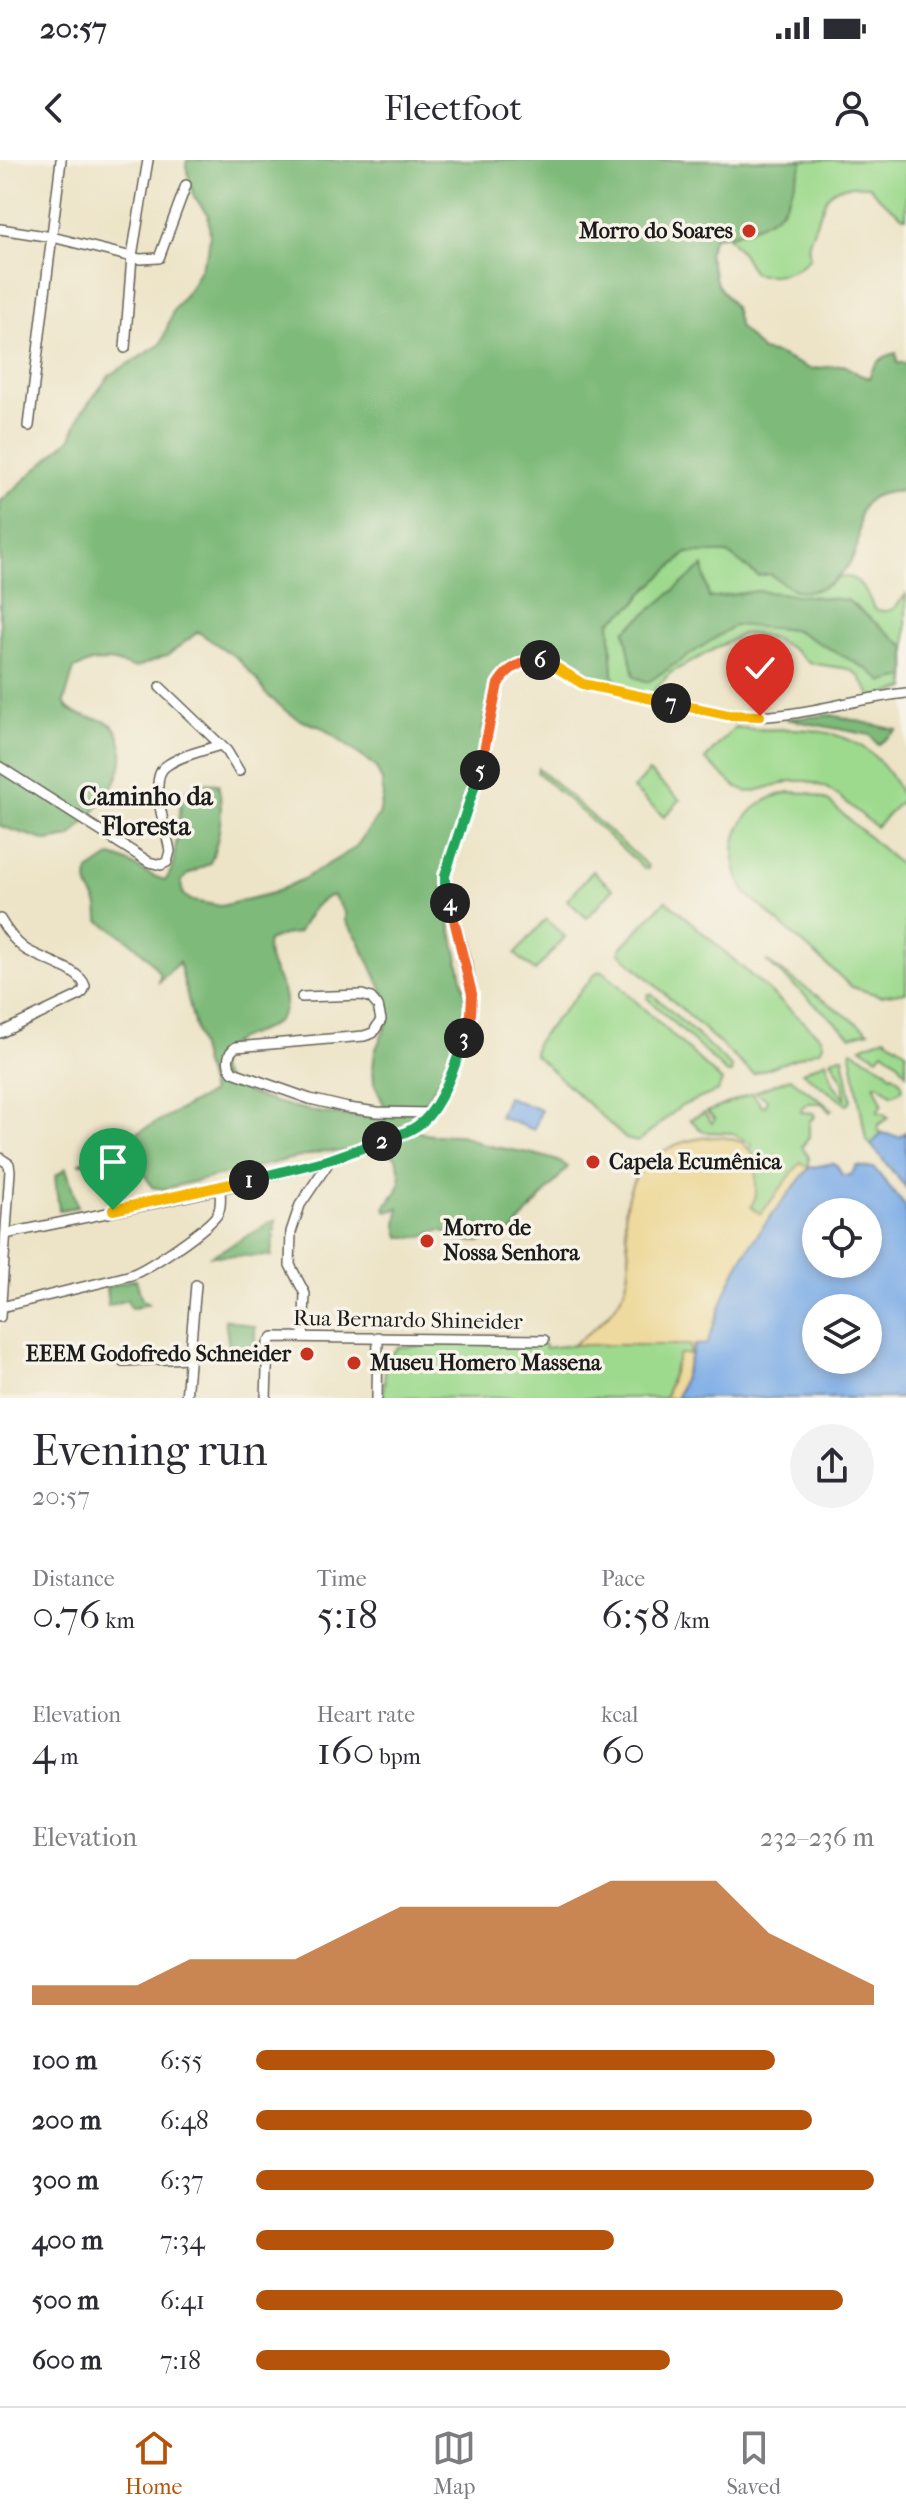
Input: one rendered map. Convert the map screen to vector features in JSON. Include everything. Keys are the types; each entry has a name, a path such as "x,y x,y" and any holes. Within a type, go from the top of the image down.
{"street":[{"path":"29,426 61,160"},
{"path":"125,348 132,256 148,160"},
{"path":"0,229 52,237 146,260 159,258 186,185"},
{"path":"6,1234 331,1159 414,1128 431,1113 459,1054 472,1001 446,892 445,875 480,772 496,689 504,674 522,663 538,660 549,663 583,684 739,717 906,693"},
{"path":"160,687 231,756 239,771"},
{"path":"0,767 149,862 161,865 167,862 170,851 157,787 159,774 169,764 220,745"},
{"path":"0,919 18,943 80,977 85,986 78,996 0,1033"},
{"path":"302,997 367,996 378,1006 381,1020 373,1033 364,1036 236,1047 229,1053 231,1070 241,1077 339,1106 377,1112 431,1113"},
{"path":"303,1337 305,1294 290,1265 291,1232 300,1205 331,1159"},
{"path":"0,1317 10,1171 4,1161"},
{"path":"1,1307 145,1270 212,1220 220,1207 220,1187"},
{"path":"186,1398 196,1285"},
{"path":"377,1398 378,1337"},
{"name":"Rua Bernardo Shineider","path":"266,1398 268,1343 271,1338 544,1340"},
{"path":"123,1361 189,1358"}],"green space":[{"path":"187,160 803,160 790,196 778,213 751,228 714,237 708,254 717,284 734,307 739,327 762,351 777,354 810,369 844,365 869,378 875,365 886,356 896,353 897,363 906,363 906,491 878,495 865,504 854,556 834,580 816,590 796,590 770,574 758,576 727,553 687,553 636,603 610,622 613,675 621,688 554,663 519,660 504,666 494,677 482,731 483,758 443,891 465,992 464,1011 458,1037 442,1074 425,1103 407,1120 425,1134 462,1136 482,1144 551,1159 568,1167 510,1234 479,1242 441,1230 422,1237 400,1237 397,1226 399,1208 387,1212 385,1208 399,1187 399,1169 395,1156 384,1153 325,1151 163,1189 152,1187 142,1170 117,1159 79,1164 211,1093 179,962 159,982 160,974 148,958 99,921 98,905 87,883 89,871 111,856 166,880 173,867 182,795 198,784 218,784 221,813 213,854 210,863 187,875 181,882 183,895 193,901 221,906 273,893 355,848 379,815 383,796 382,781 375,766 321,727 302,721 286,711 266,694 237,658 198,632 168,655 135,668 110,661 91,662 74,669 64,702 77,714 107,722 114,728 122,751 117,778 101,804 71,837 47,841 0,826 0,502 71,438 81,413 110,375 161,344 173,311 194,282 208,251 208,214 194,197","holes":["333,895 345,913 345,921 358,939 388,1001 387,1024 375,1051 373,1068 374,1083 385,1107 381,1116 344,1116 263,1098 240,1089 224,1078 219,1066 222,1053 229,1045 263,1030 281,1016 285,996 268,957 268,941 298,933 316,905"]},
{"path":"803,160 906,160 906,217 877,196 869,186 844,186 827,197 810,241 810,257 804,263 785,273 754,274 728,237 781,211"},
{"path":"687,553 727,553 770,573 795,590 824,586 839,578 852,578 862,586 874,609 880,611 893,609 906,594 906,688 873,698 858,675 849,669 809,663 774,639 742,634 670,673 650,695 621,688 613,675 610,622 636,603"},
{"path":"703,566 709,598 757,591 847,600 906,647 906,677 883,682 869,670 795,630 735,625 648,682 634,677 625,631"},
{"path":"831,715 897,730 878,745 870,735 786,719"},
{"path":"735,727 811,730 845,738 860,745 884,767 903,799 876,827 825,787 807,781 791,781 747,792 737,788 705,759"},
{"path":"538,768 648,866 648,869 537,772"},
{"path":"649,772 680,800 664,817 633,789"},
{"path":"790,792 809,793 827,800 906,870 906,992 881,996 852,987 746,893 734,860 739,830 758,806 772,797"},
{"path":"593,871 613,889 587,918 567,900"},
{"path":"666,900 821,1037 821,1049 753,1074 620,953 620,949"},
{"path":"546,919 565,937 535,971 515,954"},
{"path":"766,961 869,1031 851,1036"},
{"path":"603,971 722,1081 718,1091 681,1106 638,1142 626,1139 534,1054 536,1042 597,972"},
{"path":"648,994 652,994 732,1067 731,1073 727,1073 647,998"},
{"path":"885,1037 906,1051 906,1073 898,1062 883,1051 878,1057 861,1047"},
{"path":"852,1050 893,1074 902,1086 901,1091 892,1095 879,1084 874,1084 882,1103 878,1112 888,1118 878,1125 878,1131 882,1133 871,1145 866,1140"},
{"path":"843,1056 851,1098 847,1105 802,1072 826,1061 834,1085 845,1098 843,1081 831,1059"},
{"path":"790,1078 832,1109 830,1112 822,1103 809,1103 802,1107 801,1112 815,1116 809,1122 809,1137 802,1147 809,1157 809,1168 800,1163 761,1214 751,1207 749,1148 752,1145 732,1133 703,1132 690,1119 704,1113 712,1123 715,1119 707,1112 752,1093 765,1106 767,1099 755,1092"},
{"path":"66,1168 78,1207 59,1210 55,1177"},
{"path":"276,1220 271,1256 211,1256"},
{"path":"136,1279 142,1300 148,1304 131,1309 127,1300 108,1306 106,1287"},
{"path":"225,1319 255,1327 255,1355 230,1355"},
{"path":"544,1344 545,1348 573,1345 691,1345 691,1354 674,1367 665,1398 383,1398 386,1359 399,1347"}],"sand":[{"path":"723,1137 742,1142 756,1158 756,1196 751,1207 761,1214 801,1162 809,1168 765,1223 742,1258 707,1345 694,1345 677,1398 665,1398 679,1354 690,1354 690,1345 573,1345 611,1312 626,1285 629,1267 625,1218 627,1198 643,1167 670,1147 687,1141"}],"water":[{"path":"507,1097 541,1110 534,1130 499,1117"},
{"path":"906,1132 906,1188 871,1145 882,1133 900,1137"},
{"path":"833,1163 842,1175 851,1175 856,1166 874,1168 906,1207 906,1398 677,1398 695,1345 707,1344 727,1289 762,1228 809,1168"}],"place":[{"name":"Morro do Soares","path":"749,231"},
{"name":"Capela Ecumênica","path":"593,1162"},
{"name":"Morro de Nossa Senhora","path":"427,1241"},
{"name":"EEEM Godofredo Schneider","path":"307,1354"},
{"name":"Museu Homero Massena","path":"354,1363"}],"district":[{"name":"Caminho da Floresta","path":"146,811"}],"route":[{"path":"113,1210 331,1159 407,1132 421,1124 431,1113 459,1054 472,1001 444,881 480,772 496,689 504,674 522,663 538,660 588,685 728,715 760,716"}]}
